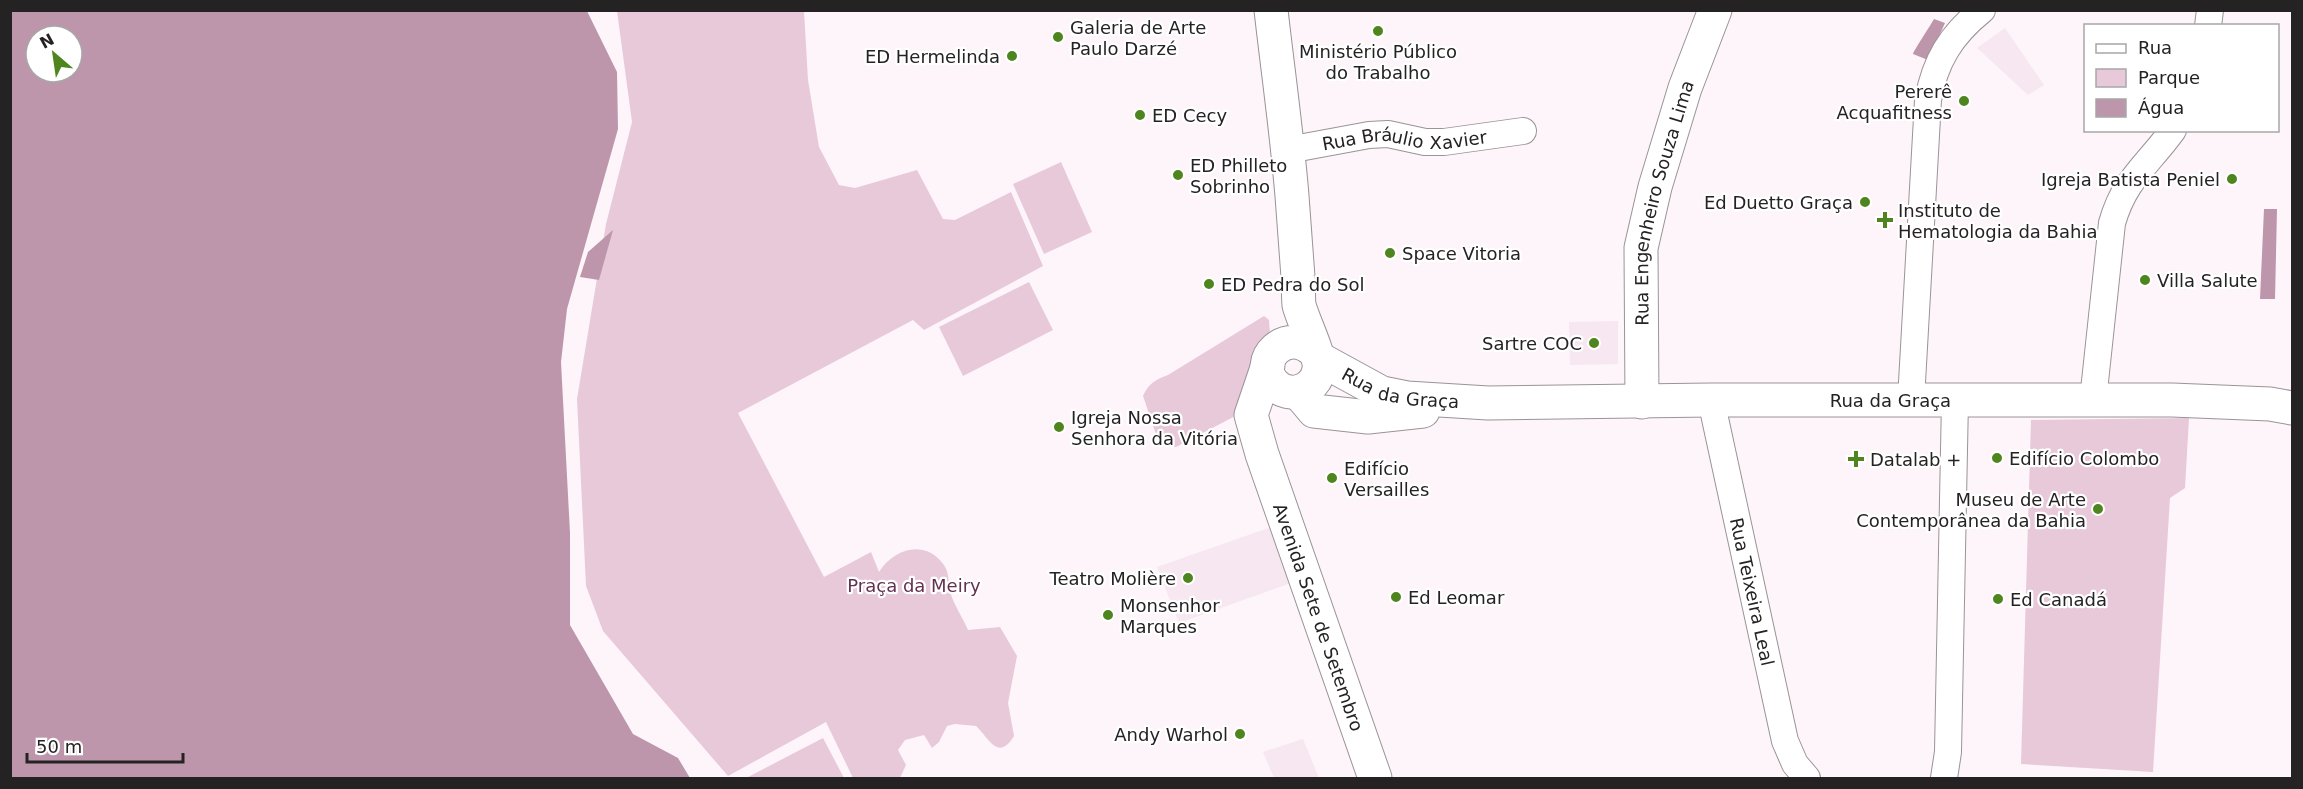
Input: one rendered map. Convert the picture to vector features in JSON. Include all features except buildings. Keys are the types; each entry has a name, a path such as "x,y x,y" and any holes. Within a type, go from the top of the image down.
{"main road":[{"path":"1262,454 1269,430 1293,392 1313,383 1319,367 1299,303 1288,150 1271,10"},
{"name":"Rua Engenheiro Souza Lima","path":"1642,402 1641,248 1655,187 1685,88 1715,10"},
{"name":"Avenida Sete de Setembro","path":"1299,303 1271,357 1251,415 1262,454 1375,778"},
{"path":"1293,392 1281,389 1271,379 1271,357 1290,341 1307,345 1316,355"},
{"name":"Rua da Graça","path":"1316,355 1382,393 1407,398 1488,404 1711,400 2212,400 2292,408"},
{"name":"Rua da Graça","path":"1293,392 1314,411 1368,417 1488,404"}],"street":[{"path":"1911,400 1928,100 1933,73 1950,42 1982,10"},
{"name":"Rua Bráulio Xavier","path":"1288,150 1369,135 1388,134 1425,142 1444,142 1523,131"},
{"path":"2093,400 2112,223 2128,183 2171,132"},
{"name":"Rua Teixeira Leal","path":"1711,400 1785,741 1795,764 1807,778"},
{"path":"1944,778 1948,752 1955,400"}],"shaded area":[{"path":"2005,28 2044,85 2028,95 1977,48"},
{"name":"Sartre COC","path":"1618,321 1618,364 1570,365 1569,322"},
{"path":"1274,526 1294,582 1179,623 1157,567"},
{"path":"1303,739 1319,778 1274,778 1263,752"}],"green space":[{"name":"Praça da Meiry","path":"617,11 804,11 808,80 819,147 839,185 855,188 917,170 943,219 955,220 1011,192 1043,266 924,330 913,320 738,413 824,577 871,552 879,572 885,564 901,552 919,549 937,557 946,568 949,589 968,630 1000,627 1017,656 1008,703 1014,736 1003,747 994,745 976,726 955,724 947,726 939,742 932,748 924,735 905,740 898,750 906,765 900,778 853,778 826,722 728,776 603,631 586,586 577,399 606,224 632,122"},
{"path":"1061,162 1092,232 1044,254 1013,184"},
{"path":"1029,282 1053,330 963,376 939,327"},
{"path":"1264,316 1269,320 1270,334 1241,413 1176,447 1160,446 1143,396 1150,385"},
{"path":"2189,418 2185,488 2170,498 2153,772 2021,764 2031,420"},
{"path":"823,738 844,778 746,778"}],"water":[{"path":"10,11 587,11 617,72 618,129 567,309 561,362 570,533 570,625 633,734 678,758 690,778 11,778"},
{"path":"1934,19 1945,23 1928,60 1913,54"},
{"path":"2264,209 2277,209 2275,299 2260,299"},
{"path":"613,230 599,280 580,277 588,252"}],"place":[{"name":"Ministério Público do Trabalho","path":"1378,31"},
{"name":"Galeria de Arte Paulo Darzé","path":"1058,37"},
{"name":"ED Hermelinda","path":"1012,56"},
{"name":"Pererê Acquafitness","path":"1964,101"},
{"name":"ED Cecy","path":"1140,115"},
{"name":"ED Philleto Sobrinho","path":"1178,175"},
{"name":"Igreja Batista Peniel","path":"2232,179"},
{"name":"Ed Duetto Graça","path":"1865,202"},
{"name":"Instituto de Hematologia da Bahia","path":"1885,220"},
{"name":"Space Vitoria","path":"1390,253"},
{"name":"Villa Salute","path":"2145,280"},
{"name":"ED Pedra do Sol","path":"1209,284"},
{"name":"Sartre COC","path":"1594,343"},
{"name":"Igreja Nossa Senhora da Vitória","path":"1059,427"},
{"name":"Edifício Colombo","path":"1997,458"},
{"name":"Datalab +","path":"1856,459"},
{"name":"Edifício Versailles","path":"1332,478"},
{"name":"Museu de Arte Contemporânea da Bahia","path":"2098,509"},
{"name":"Teatro Molière","path":"1188,578"},
{"name":"Ed Leomar","path":"1396,597"},
{"name":"Ed Canadá","path":"1998,599"},
{"name":"Monsenhor Marques","path":"1108,615"},
{"name":"Andy Warhol","path":"1240,734"}]}
